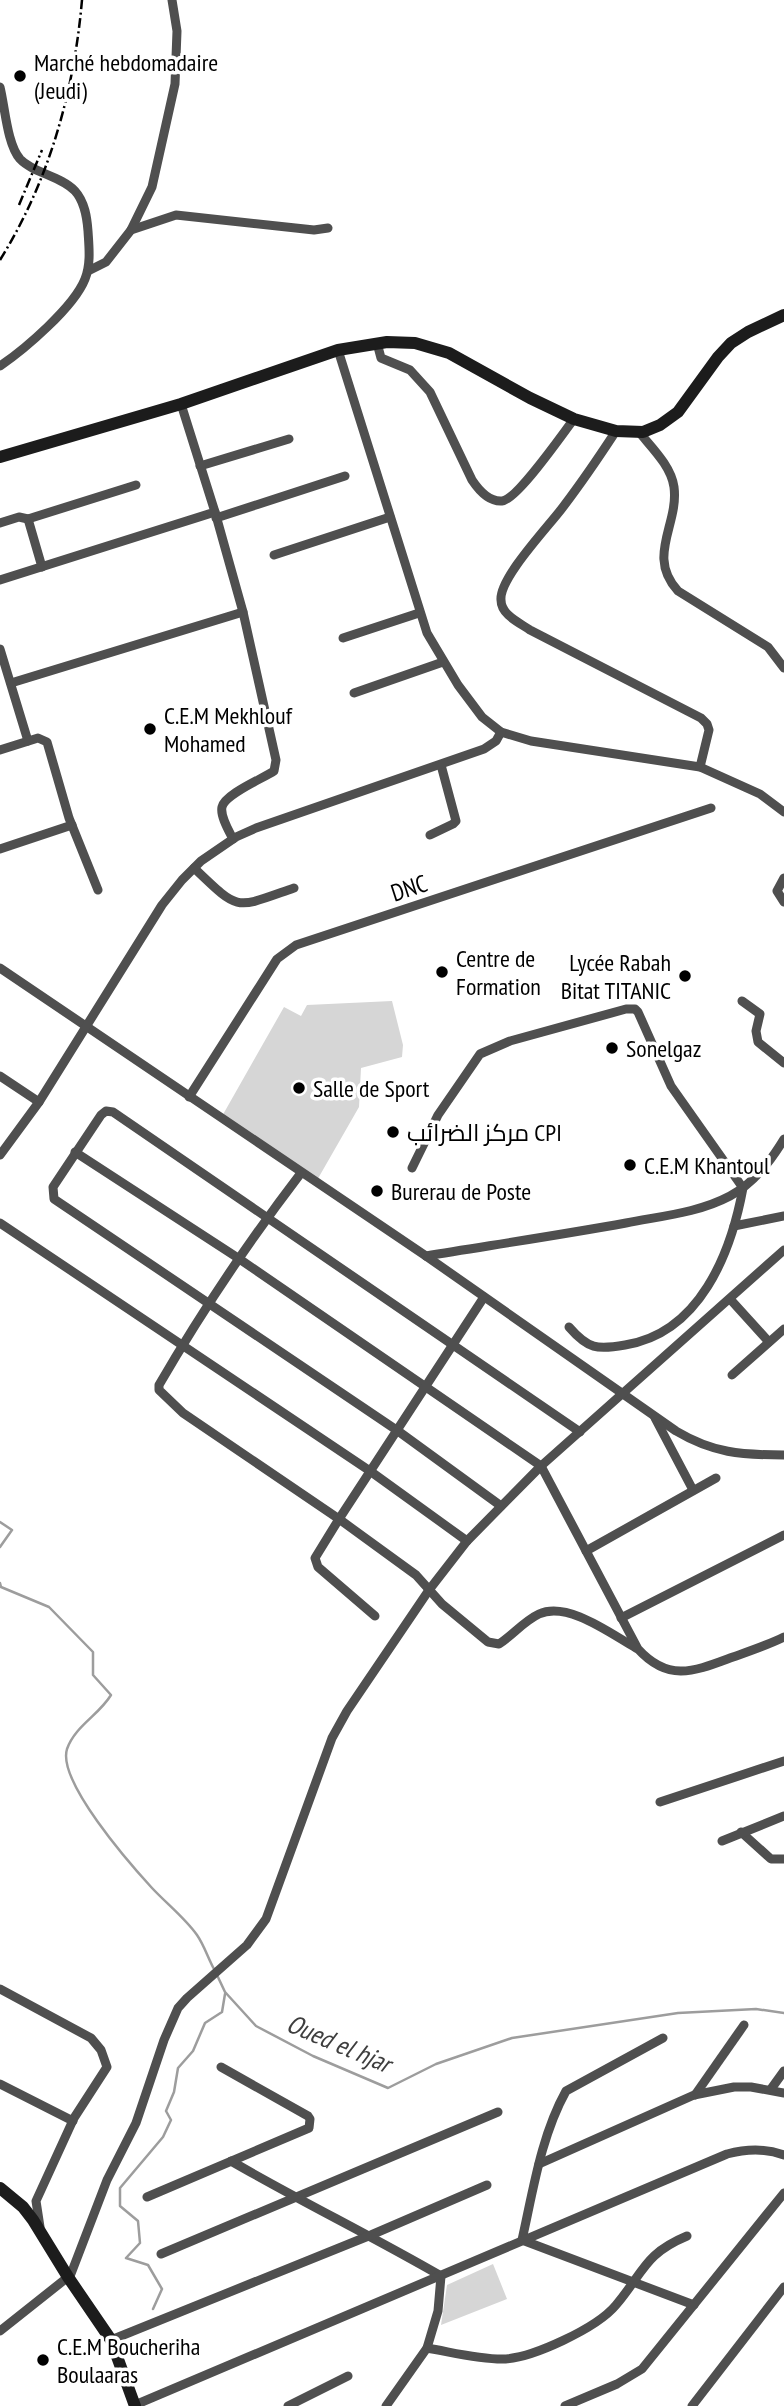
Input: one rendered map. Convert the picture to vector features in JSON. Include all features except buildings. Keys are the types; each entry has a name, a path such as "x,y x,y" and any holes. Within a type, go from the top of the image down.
{"main road":[{"path":"0,457 181,404 338,350 377,343 415,343 449,353 539,404 574,419 616,431 639,432 660,425 678,412 718,357 732,344 748,332 784,315"},
{"path":"0,2188 23,2207 111,2340 135,2406"}],"street":[{"path":"88,271 106,262 131,230 152,187 175,84 177,31 172,0"},
{"path":"0,87 11,137 20,159 76,192 88,227 88,271 80,288 33,340 0,366"},
{"path":"131,230 176,215 314,230 328,228"},
{"path":"377,343 382,358 410,370 424,383 435,400 472,480 481,491 498,501 507,500 524,484 574,419"},
{"path":"338,350 419,613 443,662 482,718 501,732 563,747 700,767 760,794 784,811"},
{"path":"181,404 243,612 276,760 274,771 234,794 223,804 222,811 233,839"},
{"path":"616,431 565,504 513,571 502,591 501,605 506,613 530,630 701,718 709,730 700,767"},
{"path":"639,432 667,469 674,485 664,556 670,583 678,592 768,647 784,668"},
{"path":"201,466 289,439"},
{"path":"0,580 345,476"},
{"path":"0,523 19,517 28,519 136,485"},
{"path":"274,555 390,517"},
{"path":"28,519 42,566"},
{"path":"11,683 243,612"},
{"path":"343,638 419,613"},
{"path":"0,649 28,741"},
{"path":"354,693 443,662"},
{"path":"0,1155 39,1102 162,905 194,868 233,839 256,828 441,765 493,744 501,732"},
{"path":"0,750 41,738 47,743 72,825 98,890"},
{"path":"430,835 456,821 441,765"},
{"name":"DNC","path":"189,1097 277,959 296,945 711,808"},
{"path":"0,849 72,825"},
{"path":"194,868 225,897 241,904 250,904 294,888"},
{"path":"784,878 777,891 784,902"},
{"path":"0,968 695,1442 733,1454 784,1455"},
{"path":"741,1001 760,1014 756,1034 760,1045 784,1063"},
{"path":"412,1168 438,1115 470,1065 483,1052 510,1041 635,1009 642,1017 658,1061 671,1086 743,1188 734,1226 719,1266 702,1295 664,1332 641,1342 602,1349 588,1345 569,1327"},
{"path":"0,1076 39,1102"},
{"path":"501,1506 398,1431 54,1199 53,1187 101,1115 110,1111 580,1432"},
{"path":"426,1256 690,1211 714,1204 743,1188 763,1171 784,1139"},
{"path":"75,1152 238,1258 541,1466 638,1649"},
{"path":"301,1173 209,1302 159,1385 161,1393 183,1413 416,1575 439,1602 494,1645 502,1642 540,1613 557,1610 580,1617 638,1649 657,1666 682,1672 696,1670 784,1637"},
{"path":"734,1226 784,1216"},
{"path":"0,1223 370,1471 467,1541"},
{"path":"0,2331 68,2278 107,2180 138,2116 181,2003 239,1951 266,1919 339,1725 429,1590 467,1541 541,1466 784,1250"},
{"path":"375,1616 315,1563 317,1555 484,1297"},
{"path":"730,1299 769,1342"},
{"path":"732,1376 784,1329"},
{"path":"654,1416 694,1490"},
{"path":"586,1551 716,1478"},
{"path":"621,1618 784,1535"},
{"path":"660,1802 784,1761"},
{"path":"722,1841 784,1816"},
{"path":"741,1832 771,1859 784,1858"},
{"path":"0,1989 91,2038 101,2050 107,2067 73,2120 36,2201 40,2232"},
{"path":"694,2095 744,2025"},
{"path":"522,2240 538,2164 559,2103 566,2091 663,2038"},
{"path":"146,2197 309,2128 308,2116 220,2067"},
{"path":"771,2089 784,2071"},
{"path":"0,2084 73,2120"},
{"path":"538,2164 694,2095 734,2087 771,2089 784,2093"},
{"path":"162,2254 498,2112"},
{"path":"135,2406 727,2154 755,2150 784,2155"},
{"path":"231,2161 442,2276"},
{"path":"111,2340 487,2185"},
{"path":"565,2406 617,2384 642,2369 784,2193"},
{"path":"427,2348 500,2359 514,2358 581,2332 615,2306 659,2250 687,2236"},
{"path":"522,2240 694,2305"},
{"path":"386,2406 427,2348 436,2320 442,2276"},
{"path":"692,2406 784,2287"},
{"path":"288,2406 348,2376"}],"shaded area":[{"name":"Salle de Sport","path":"392,1001 403,1045 402,1057 361,1068 359,1107 316,1182 221,1118 284,1007 301,1016 307,1005"},
{"path":"493,2264 507,2299 441,2325 447,2285"}],"waterway":[{"path":"0,1522 12,1530 0,1547"},
{"path":"0,1583 1,1587 49,1607 93,1652 93,1675 111,1695 81,1727 67,1749 67,1763 73,1781 98,1822 128,1861 197,1935 214,1969"},
{"name":"Oued el hjar","path":"217,1975 225,1992 256,2026 313,2056 388,2088 436,2064 512,2038 678,2013 756,2009 784,2013"},
{"path":"153,2309 162,2289 148,2265 126,2258 140,2243 138,2221 120,2206 120,2188 163,2137 171,2120 166,2111 174,2092 178,2068 193,2051 205,2023 222,2012 225,1994"}],"railway":[{"path":"0,260 32,199 56,135 73,68 82,0"},
{"path":"19,205 42,150"}],"place":[{"name":"Marché hebdomadaire (Jeudi)","path":"20,76"},
{"name":"C.E.M Mekhlouf Mohamed","path":"150,729"},
{"name":"Centre de Formation","path":"442,972"},
{"name":"Lycée Rabah Bitat TITANIC","path":"685,976"},
{"name":"Sonelgaz","path":"612,1048"},
{"name":"Salle de Sport","path":"299,1088"},
{"name":"مركز الضرائب CPI","path":"393,1132"},
{"name":"C.E.M Khantoul","path":"630,1165"},
{"name":"Burerau de Poste","path":"377,1191"},
{"name":"C.E.M Boucheriha Boulaaras","path":"43,2360"}]}
